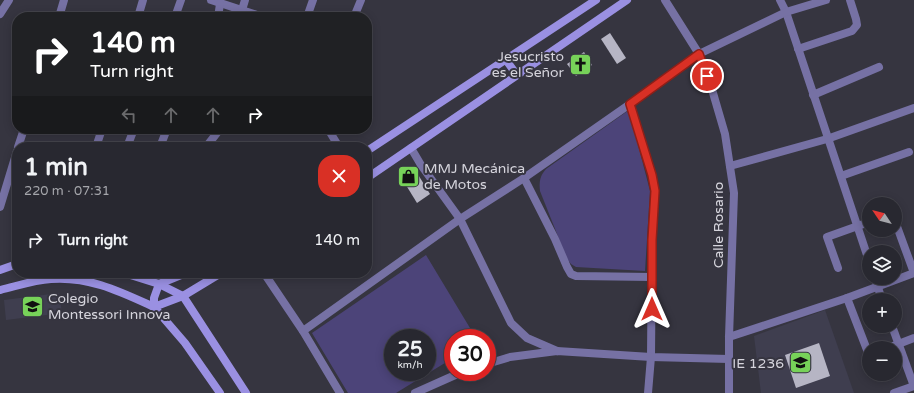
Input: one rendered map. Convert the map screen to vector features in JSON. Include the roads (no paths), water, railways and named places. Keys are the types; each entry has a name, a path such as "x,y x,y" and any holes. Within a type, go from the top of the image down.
{"main road":[{"path":"372,148 596,0"},
{"path":"372,175 627,0"},
{"path":"506,60 517,75"},
{"path":"0,270 12,266"},
{"path":"0,290 50,278 73,278 92,282 120,292 154,307 185,342 220,393"},
{"path":"140,278 159,284 183,296 246,393"},
{"path":"154,307 154,298 159,284 174,278"},
{"path":"154,307 183,296 213,278"}],"street":[{"path":"0,14 9,0"},
{"path":"60,12 64,0"},
{"path":"139,12 143,0"},
{"path":"177,12 181,0"},
{"path":"210,0 248,12"},
{"path":"242,10 245,0"},
{"path":"309,12 313,0"},
{"path":"356,12 361,0"},
{"name":"Calle Rosario","path":"665,0 699,54 711,86 725,134 734,193 729,337 729,393"},
{"path":"780,0 786,12 864,245"},
{"path":"304,331 460,219 524,178 699,54 786,12 826,0"},
{"path":"798,49 852,30 857,25 850,0"},
{"path":"219,12 220,4"},
{"path":"813,95 879,67"},
{"path":"630,104 652,175 655,191 652,240 652,357 648,393"},
{"path":"730,166 828,139 914,108"},
{"path":"210,142 216,134"},
{"path":"411,148 421,165 460,219 511,323 527,338 557,351"},
{"path":"841,176 909,152"},
{"path":"0,207 12,167"},
{"path":"524,178 571,274 576,276 652,277"},
{"path":"838,268 827,237 862,225"},
{"path":"729,337 847,298 914,273 901,237"},
{"path":"267,278 304,331 340,393"},
{"path":"877,287 879,293"},
{"path":"847,298 864,341"},
{"path":"902,343 914,338"},
{"path":"496,361 510,357 557,351 652,357 729,359"},
{"path":"894,393 914,386 902,352"},
{"path":"420,392 444,381"}],"place":[{"name":"Jesucristo es el Señor","path":"580,64"},
{"name":"MMJ Mecánica de Motos","path":"409,176"},
{"name":"Colegio Montessori Innova","path":"33,306"},
{"name":"IE 1236","path":"800,363"}]}
